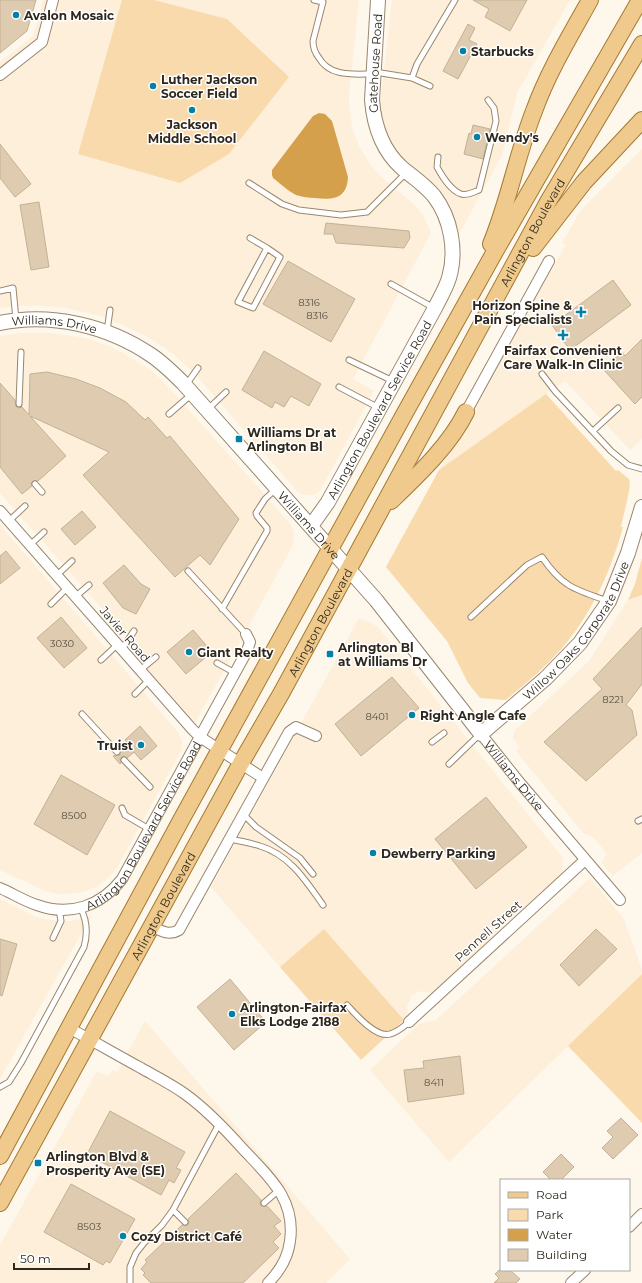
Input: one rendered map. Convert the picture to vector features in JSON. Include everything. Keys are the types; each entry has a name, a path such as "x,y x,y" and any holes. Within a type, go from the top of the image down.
{"main road":[{"path":"450,333 497,229 531,118 542,89 590,0"},
{"name":"Arlington Boulevard","path":"0,1156 220,750 450,333 640,0"},
{"name":"Arlington Boulevard","path":"0,1203 151,926 282,692 348,569 488,316 549,200 642,44"},
{"path":"488,316 527,257 556,217 596,169 642,120"},
{"path":"380,512 416,476 454,434 466,412"}],"street":[{"path":"4,75 42,42 53,0"},
{"name":"Gatehouse Road","path":"378,0 372,73 373,115 376,128 390,155 407,172 424,185 434,196 444,214 452,240 451,268 449,279 444,291"},
{"path":"466,412 549,261"},
{"name":"Arlington Boulevard Service Road","path":"311,526 328,502 444,291"},
{"name":"Williams Drive","path":"0,323 16,320 65,321 81,324 107,332 130,342 168,368 208,410 276,489 331,548 376,600 481,734 620,900"},
{"name":"Willow Oaks Corporate Drive","path":"481,734 546,678 580,643 609,601 628,554 642,507"},
{"name":"Javier Road","path":"0,511 177,714 200,737 263,778"},
{"name":"Arlington Boulevard Service Road","path":"81,909 104,897 114,889 122,879 249,646 250,642 246,634"},
{"path":"151,926 167,933 174,933 179,930 286,736 293,728 300,728 316,736"},
{"name":"Pennell Street","path":"409,1022 585,860"},
{"path":"0,888 36,905 49,909 81,909"},
{"path":"69,1028 186,1094 219,1124 257,1164 279,1190 288,1208 292,1226 291,1235 288,1253 284,1262 279,1271 268,1283"},
{"path":"630,1226 642,1214"},
{"path":"571,1283 584,1271"}],"lane":[{"path":"314,0 323,2 313,41 313,47 323,65 337,73 372,73 412,78 430,86"},
{"path":"412,78 418,64 455,0"},
{"path":"438,157 437,168 452,188 461,194 470,194 479,190 496,121 494,108 488,100"},
{"path":"249,183 282,204 299,210 341,215 367,212 407,172"},
{"path":"250,238 267,248 280,257 252,308 238,302 256,265 267,248"},
{"path":"392,284 435,308"},
{"path":"0,291 13,288 16,320"},
{"path":"107,332 110,310"},
{"path":"19,404 21,352"},
{"path":"349,360 394,382"},
{"path":"169,414 190,390 198,368"},
{"path":"542,374 555,391 611,451 628,465 642,469"},
{"path":"339,387 380,408"},
{"path":"208,410 226,392"},
{"path":"593,431 618,408"},
{"path":"34,484 42,492"},
{"path":"222,609 267,531 267,528 256,513 265,499 276,489"},
{"path":"9,521 25,506"},
{"path":"30,545 44,532"},
{"path":"471,617 527,565 542,557 551,571 562,582 580,591 609,601"},
{"path":"56,576 72,561"},
{"path":"188,571 246,634"},
{"path":"75,597 89,585"},
{"path":"50,604 67,588"},
{"path":"101,660 119,647 134,631"},
{"path":"139,671 156,656"},
{"path":"216,663 235,673"},
{"path":"135,694 148,681"},
{"path":"82,714 117,752"},
{"path":"432,742 444,733"},
{"path":"449,764 481,734"},
{"path":"124,760 150,787"},
{"path":"122,808 125,815 149,829"},
{"path":"243,814 256,827 300,858 313,874"},
{"path":"230,839 262,846 284,857 298,870 323,904"},
{"path":"0,1087 9,1082 21,1063 84,947 87,936 86,924 81,909"},
{"path":"52,938 60,921 59,910"},
{"path":"347,1005 362,1021 377,1032 389,1035 399,1031 409,1022"},
{"path":"130,1283 130,1267 136,1252 162,1225 173,1210 219,1124"},
{"path":"264,1203 279,1190"},
{"path":"173,1210 185,1222"}],"shaded area":[{"path":"43,0 359,0 349,93 352,128 360,148 372,167 382,178 414,204 423,215 431,233 353,379 374,391 321,489 314,495 304,495 298,492 194,373 172,353 146,336 105,317 65,308 18,306 0,308 0,62 33,36"},
{"path":"392,0 570,0 517,93 502,155 457,238 394,149 385,132 381,118 380,106"},
{"path":"642,149 642,439 630,450 565,381 439,470 566,244 562,243 581,210"},
{"path":"22,333 51,333 85,338 109,346 149,369 161,379 292,527 294,536 293,545 195,722 132,652 135,646 0,493 0,336"},
{"path":"0,525 178,732 182,741 181,751 118,866 112,874 97,887 79,893 59,894 48,892 0,870"},
{"path":"642,595 642,853 613,876 601,862 607,854 594,838 583,833 516,751 520,747 513,739 514,731 589,661 628,600"},
{"path":"359,618 377,626 563,858 562,873 433,993 421,991 412,995 407,1006 408,1016 404,1020 324,930 280,967 211,887"},
{"path":"590,878 624,919 642,970 642,974 449,1162 370,1070 419,1024 436,1020"},
{"path":"0,899 33,916 47,920 71,921 91,916 0,1079"},
{"path":"145,1021 350,1259 326,1283 0,1283 0,1245 97,1071 108,1076 112,1070 117,1072"}],"green space":[{"name":"Luther Jackson Soccer Field","path":"122,0 154,0 227,19 289,77 229,154 180,183 78,154"},
{"path":"546,394 616,471 618,470 629,479 630,483 621,527 623,527 611,565 603,583 585,617 562,649 538,673 506,700 480,698 468,683 447,641 386,567 439,470"},
{"path":"642,558 642,595 628,600 635,584"},
{"path":"324,929 404,1020 361,1060 280,967"},
{"path":"642,974 642,1123 568,1046"}],"water":[{"path":"319,113 325,114 332,121 348,177 345,190 342,194 328,199 310,198 296,195 273,178 272,175 272,170 313,116"}],"building":[{"name":"Avalon Mosaic","path":"0,0 36,0 27,31 0,53"},
{"path":"473,0 527,0 510,31 485,17 489,9"},
{"path":"468,24 475,28 469,40 477,44 458,79 443,71"},
{"path":"473,125 490,129 483,159 464,154 469,133 471,134"},
{"path":"0,144 31,184 15,197 0,178"},
{"path":"39,202 49,267 31,270 20,205"},
{"path":"326,223 409,231 410,238 404,248 336,243 333,234 324,234"},
{"path":"288,261 355,299 331,342 263,304"},
{"path":"613,280 631,305 570,350 552,325"},
{"path":"642,339 642,397 635,404 603,369 622,352 625,356"},
{"path":"264,351 321,384 309,406 291,396 284,407 275,402 272,408 242,390"},
{"path":"47,372 76,379 100,388 126,402 145,420 148,417 167,438 170,436 239,519 210,565 200,555 175,577 83,475 109,452 30,416 66,456 38,481 33,481 31,483 32,486 22,494 0,467 0,383 15,400 16,406 18,408 22,407 29,415 30,374"},
{"path":"82,511 96,527 75,545 61,529"},
{"path":"6,551 20,568 0,584 0,556"},
{"path":"124,565 141,584 150,589 136,614 123,608 103,583"},
{"path":"61,617 87,648 64,668 37,638"},
{"path":"642,627 642,684 626,705 632,710 637,735 586,781 544,742 602,689 593,679"},
{"name":"Giant Realty","path":"193,630 212,652 186,674 167,652"},
{"path":"392,677 419,708 361,756 335,724"},
{"name":"Truist","path":"140,726 157,746 141,760 134,752 127,758 123,756 120,759 120,764 113,756 120,755 120,750 127,744 125,740"},
{"path":"61,775 115,805 87,855 34,824"},
{"path":"486,797 527,847 476,889 435,839"},
{"path":"596,929 617,949 579,986 560,965"},
{"path":"0,939 17,944 2,996 0,995"},
{"name":"Arlington-Fairfax Elks Lodge 2188","path":"230,979 266,1022 234,1050 197,1007"},
{"path":"460,1056 464,1094 408,1102 404,1070 424,1068 423,1061"},
{"path":"110,1111 185,1152 176,1168 181,1170 174,1183 169,1180 161,1195 87,1154"},
{"path":"621,1118 638,1135 613,1159 602,1148 613,1137 607,1131"},
{"path":"561,1154 574,1167 562,1179 550,1179 543,1172"},
{"path":"236,1173 261,1200 261,1206 267,1206 281,1221 274,1226 281,1234 273,1242 279,1248 243,1283 151,1283 143,1275 145,1273 141,1269 147,1262 145,1260 182,1225 188,1225 188,1219"},
{"path":"71,1184 135,1219 110,1263 106,1261 103,1265 44,1232"},
{"path":"499,1270 511,1271 520,1279 516,1283 494,1283 499,1278 495,1274"}],"place":[{"name":"Avalon Mosaic","path":"16,15"},
{"name":"Starbucks","path":"463,51"},
{"name":"Luther Jackson Soccer Field","path":"153,86"},
{"name":"Jackson Middle School","path":"192,110"},
{"name":"Wendy's","path":"477,137"},
{"name":"Horizon Spine & Pain Specialists","path":"581,312"},
{"name":"Fairfax Convenient Care Walk-In Clinic","path":"563,335"},
{"name":"Williams Dr at Arlington Bl","path":"239,439"},
{"name":"Giant Realty","path":"189,652"},
{"name":"Arlington Bl at Williams Dr","path":"330,654"},
{"name":"Right Angle Cafe","path":"412,715"},
{"name":"Truist","path":"141,745"},
{"name":"Dewberry Parking","path":"373,853"},
{"name":"Arlington-Fairfax Elks Lodge 2188","path":"232,1014"},
{"name":"Arlington Blvd & Prosperity Ave (SE)","path":"38,1163"},
{"name":"Cozy District Café","path":"123,1236"}]}
